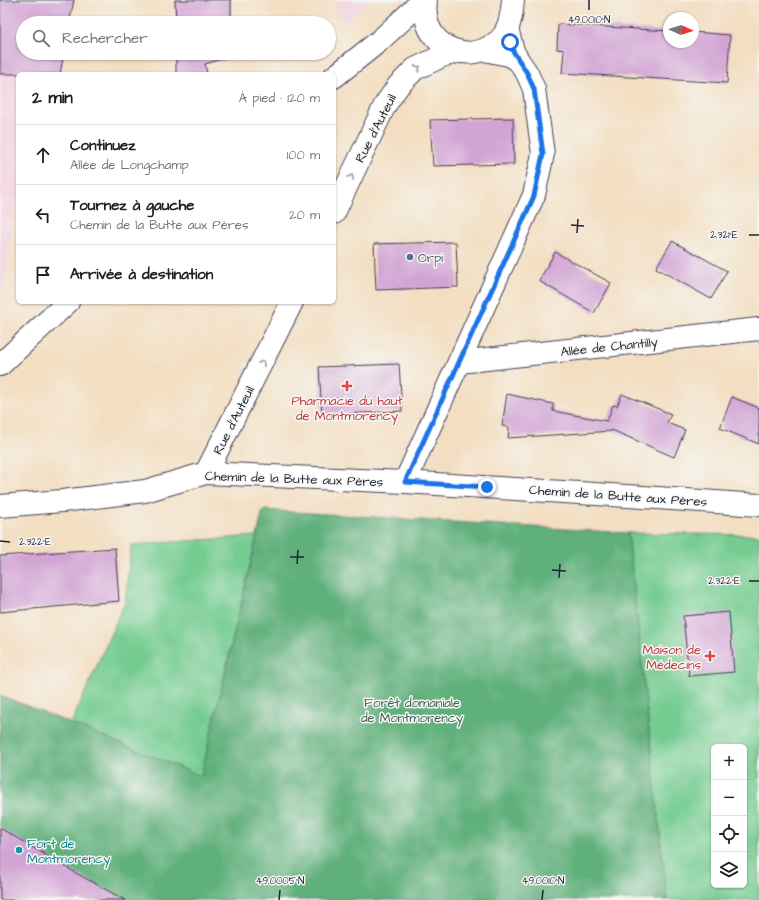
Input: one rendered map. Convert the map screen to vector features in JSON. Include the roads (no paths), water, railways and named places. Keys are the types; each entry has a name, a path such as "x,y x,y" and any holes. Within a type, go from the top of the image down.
{"street":[{"path":"336,75 378,42 422,0"},
{"path":"426,0 425,11 428,25 434,37"},
{"path":"378,42 397,34 423,32 434,37 444,46 457,52 471,53 484,50 496,44 505,34 511,9"},
{"path":"405,482 534,196 543,154 534,89 527,73 513,51 511,9"},
{"path":"484,50 509,55 518,60"},
{"name":"Rue d'Auteuil","path":"336,209 385,105 398,86 415,69 442,56 457,52"},
{"path":"0,365 66,304"},
{"name":"Rue d'Auteuil","path":"206,473 291,304"},
{"name":"Allée de Chantilly","path":"460,362 759,329"},
{"name":"Chemin de la Butte aux Pères","path":"0,506 62,501 145,491 206,473 405,482 759,506"}],"place":[{"name":"Orpi","path":"410,257"},
{"name":"Pharmacie du haut de Montmorency","path":"347,386"},
{"name":"Maison de Médecins","path":"710,656"},
{"name":"Fort de Montmorency","path":"19,850"}],"park label":[{"name":"Forêt domaniale de Montmorency","path":"412,710"}]}
